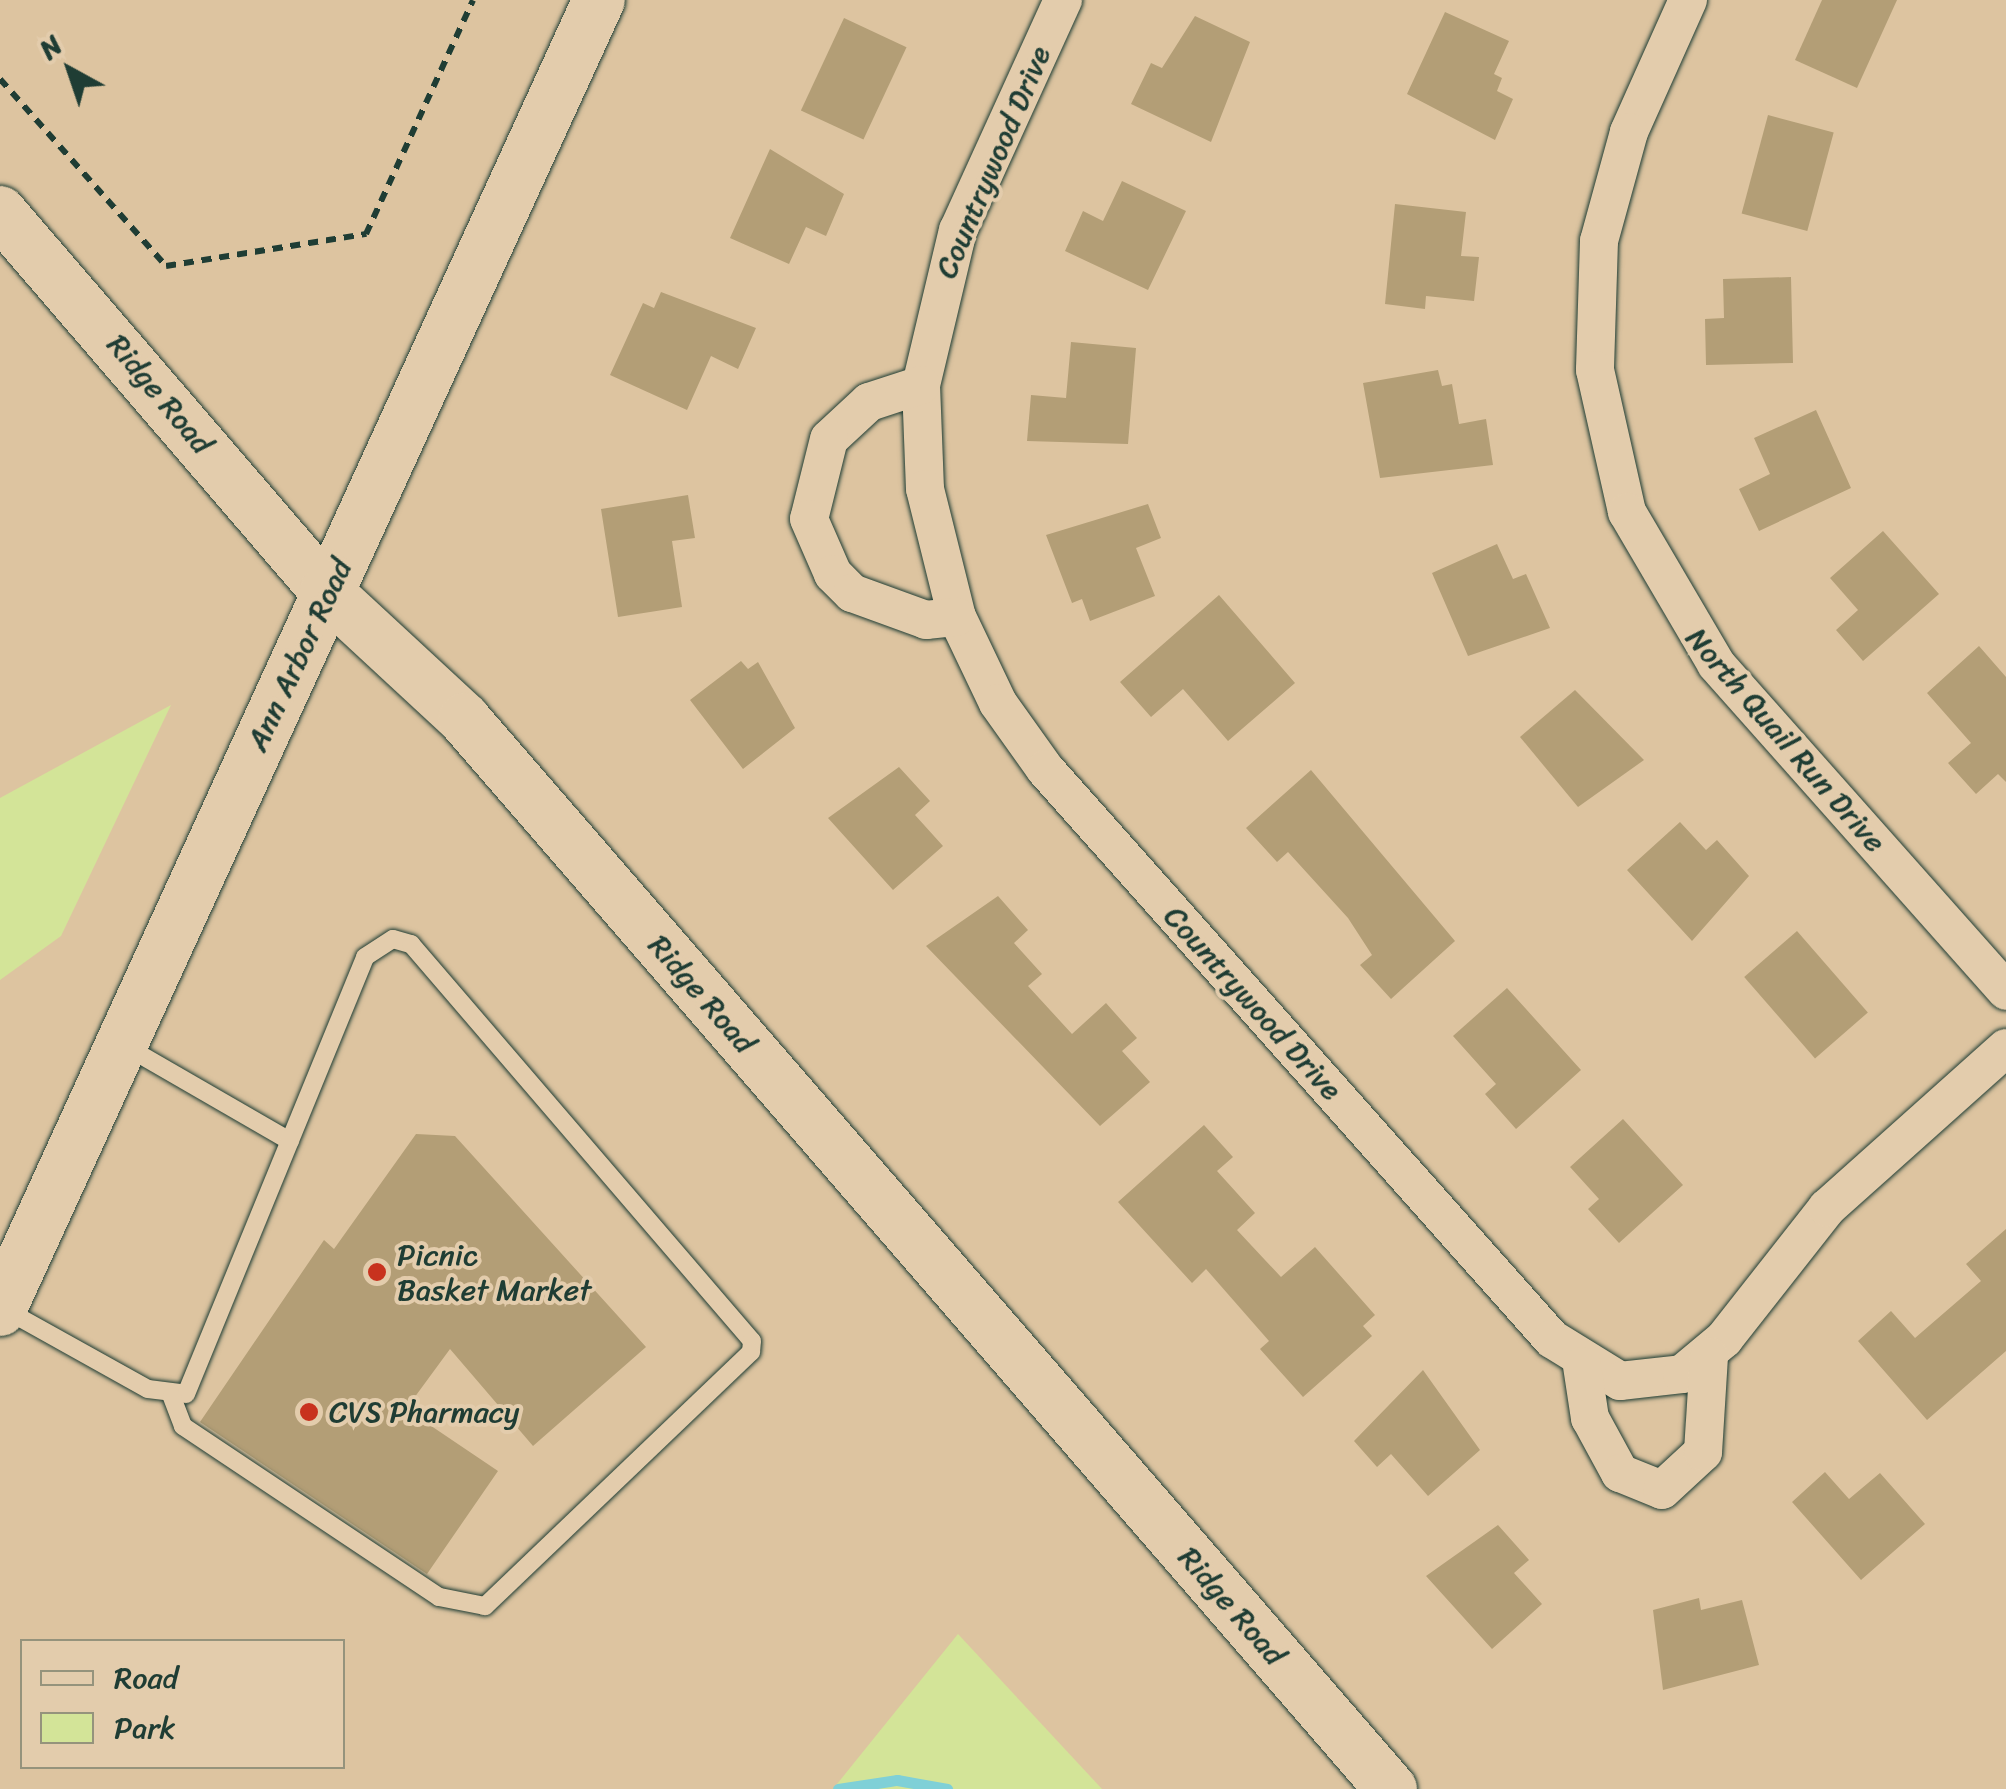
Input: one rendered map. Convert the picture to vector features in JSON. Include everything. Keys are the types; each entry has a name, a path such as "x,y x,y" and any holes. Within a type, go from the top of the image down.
{"street":[{"name":"Ann Arbor Road","path":"1,1308 598,0"},
{"name":"Countrywood Drive","path":"1063,0 958,230 921,385 925,490 957,618 998,703 1045,769 1582,1366"},
{"name":"North Quail Run Drive","path":"1688,0 1628,132 1599,242 1595,370 1627,512 1716,664 2006,991"},
{"name":"Ridge Road","path":"0,212 326,591 464,720 1391,1789"},
{"path":"921,385 869,402 829,440 810,519 818,549 852,593 926,620 957,618"},
{"path":"1582,1366 1620,1381 1659,1381 1708,1356 1827,1208 2006,1048"},
{"path":"1582,1366 1590,1418 1620,1473 1662,1490 1703,1452 1708,1356"}],"lane":[{"path":"1,1308 172,1397 186,1394 365,957 393,938 411,944 752,1340 752,1352 485,1606 440,1597 215,1448 183,1426 172,1397"},
{"path":"122,1044 290,1141"}],"path":[{"path":"0,79 166,266 366,234 473,0"}],"green space":[{"path":"171,705 61,936 0,980 0,798"},
{"path":"958,1634 1102,1789 833,1789"}],"building":[{"path":"1822,0 1897,0 1857,88 1795,60"},
{"path":"1445,12 1509,41 1494,74 1502,78 1497,91 1513,99 1495,140 1407,94"},
{"path":"1195,16 1250,42 1211,142 1131,104 1151,63 1162,68"},
{"path":"844,18 907,47 863,140 801,110"},
{"path":"1768,115 1834,133 1807,231 1742,214"},
{"path":"770,149 844,194 826,236 806,227 789,264 730,238"},
{"path":"1122,181 1186,211 1148,290 1065,251 1083,211 1103,221"},
{"path":"1395,204 1466,212 1461,256 1479,257 1474,301 1426,296 1425,309 1385,304"},
{"path":"1791,277 1793,363 1706,365 1705,319 1724,318 1723,279"},
{"path":"661,292 756,328 738,369 711,356 687,410 610,375 643,303 654,308"},
{"path":"1071,342 1136,348 1128,444 1027,441 1031,395 1066,398"},
{"path":"1438,370 1442,386 1452,384 1459,424 1486,419 1493,465 1380,478 1363,383"},
{"path":"1816,410 1851,488 1759,531 1739,489 1770,474 1754,438"},
{"path":"688,495 695,538 672,541 682,607 618,617 601,509"},
{"path":"1148,504 1161,538 1136,548 1155,596 1090,621 1082,599 1072,603 1046,535"},
{"path":"1883,531 1939,594 1863,661 1836,630 1858,610 1830,578"},
{"path":"1497,544 1513,579 1526,574 1550,628 1468,656 1432,573"},
{"path":"1219,595 1295,683 1228,741 1183,689 1151,717 1120,682"},
{"path":"1979,646 2006,677 2006,782 1998,774 1976,794 1948,763 1971,743 1927,693"},
{"path":"741,661 748,669 758,662 795,728 743,769 690,700"},
{"path":"1575,690 1644,760 1578,807 1520,737"},
{"path":"899,767 930,801 915,815 943,846 893,890 828,818"},
{"path":"1311,770 1455,941 1391,999 1360,965 1372,955 1348,918 1288,852 1277,862 1246,828"},
{"path":"1680,822 1706,850 1717,840 1749,876 1692,941 1627,870"},
{"path":"998,896 1028,930 1014,943 1042,974 1028,986 1072,1034 1106,1003 1137,1038 1122,1051 1150,1082 1100,1126 926,946"},
{"path":"1797,931 1868,1013 1815,1058 1744,977"},
{"path":"1507,988 1581,1070 1516,1129 1485,1094 1496,1084 1453,1036"},
{"path":"1623,1119 1683,1185 1619,1243 1588,1209 1599,1199 1570,1167"},
{"path":"1204,1125 1233,1157 1217,1171 1255,1213 1237,1230 1281,1277 1315,1247 1375,1315 1363,1326 1372,1336 1303,1397 1260,1349 1269,1341 1206,1269 1192,1283 1118,1202"},
{"path":"416,1134 455,1136 646,1347 533,1446 450,1349 406,1409 498,1471 427,1574 200,1422 324,1240 334,1249"},
{"path":"2006,1229 2006,1351 1927,1420 1858,1341 1891,1311 1915,1338 1981,1281 1966,1264"},
{"path":"1423,1370 1480,1450 1428,1496 1391,1454 1377,1467 1354,1441"},
{"path":"1825,1472 1849,1499 1880,1473 1925,1524 1861,1580 1792,1502"},
{"path":"1498,1525 1529,1560 1514,1573 1542,1604 1492,1649 1426,1576"},
{"path":"1699,1598 1701,1610 1742,1600 1759,1665 1663,1690 1653,1610"}],"waterway":[{"path":"838,1789 897,1780 947,1789"}],"place":[{"name":"Picnic Basket Market","path":"377,1272"},
{"name":"CVS Pharmacy","path":"309,1412"}]}
